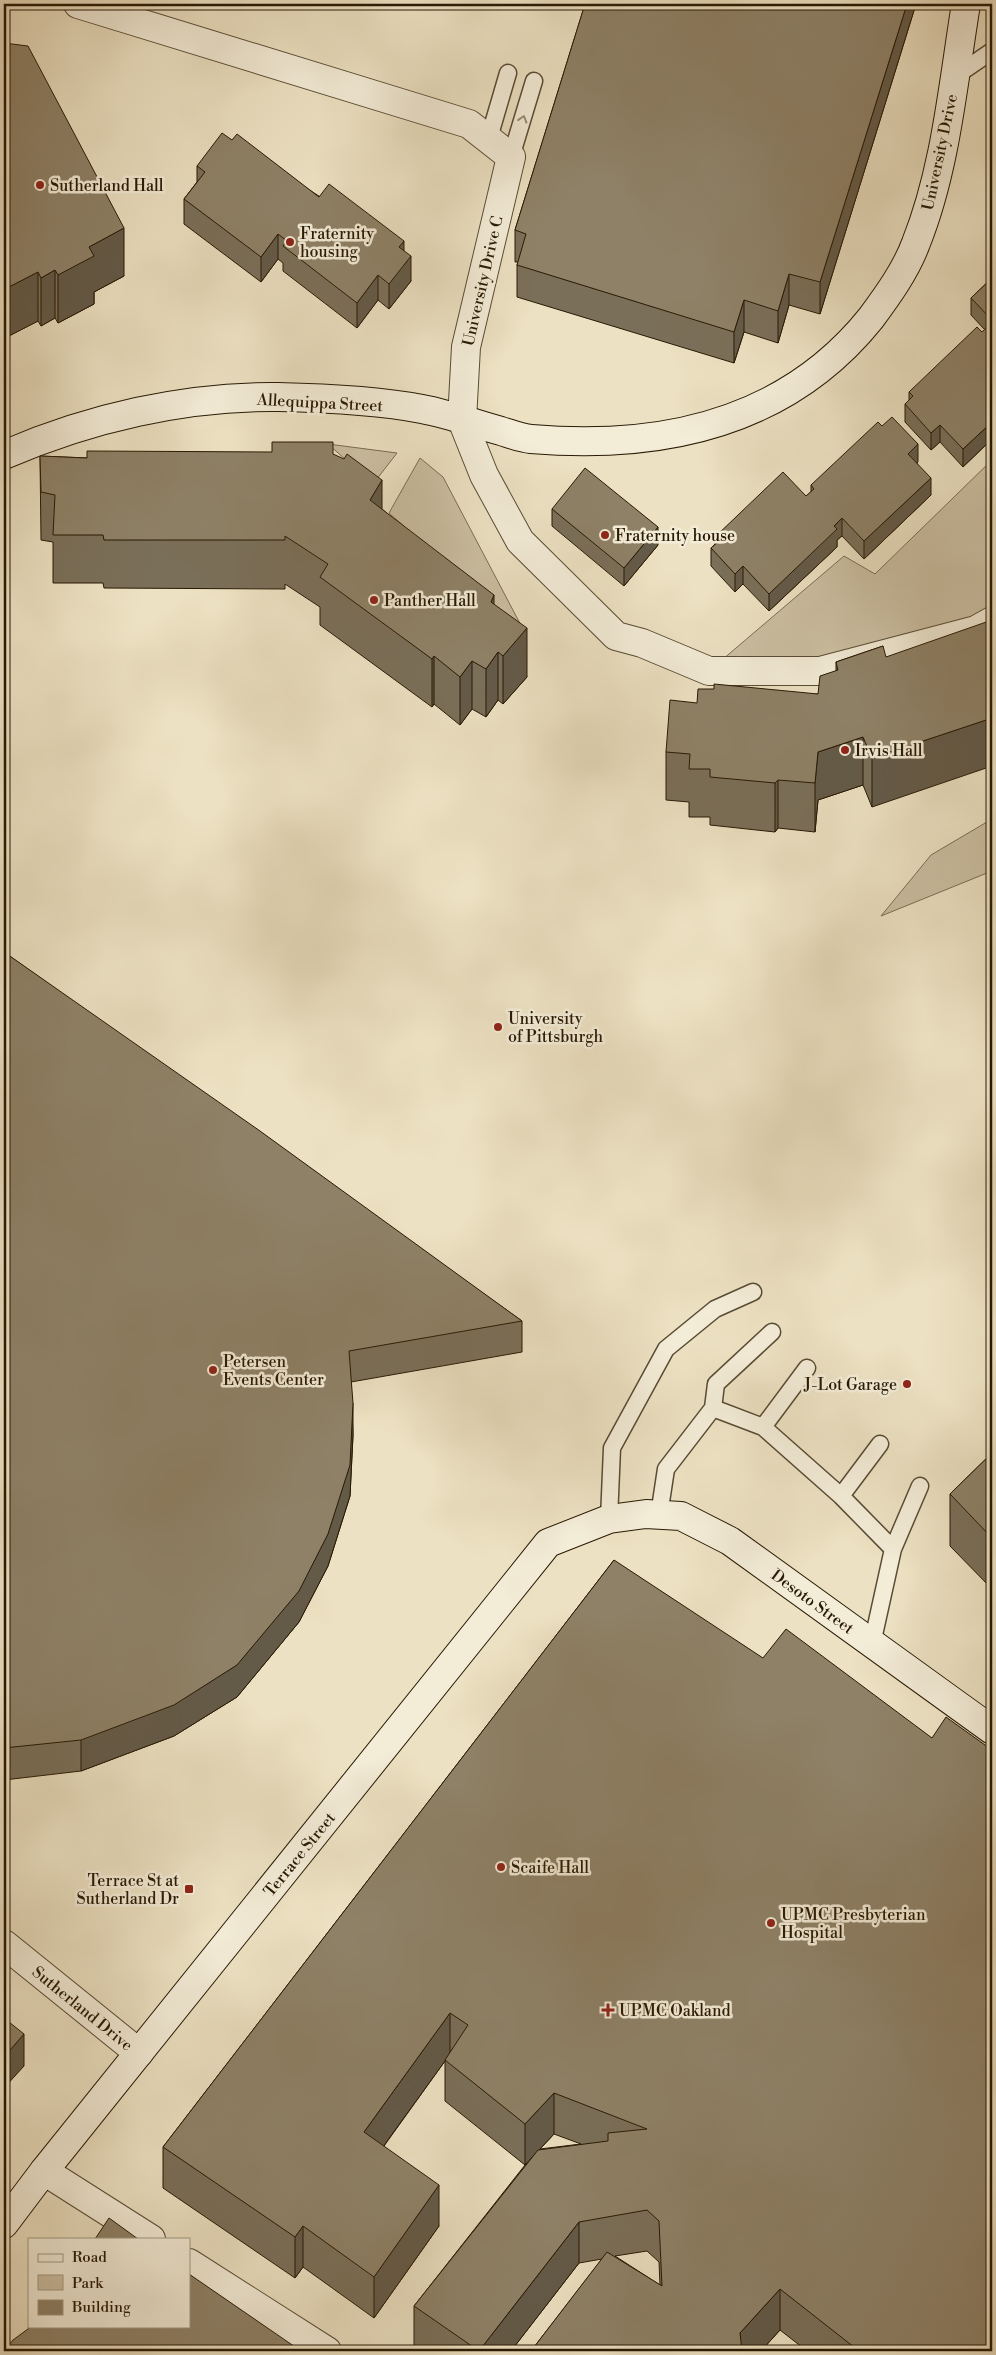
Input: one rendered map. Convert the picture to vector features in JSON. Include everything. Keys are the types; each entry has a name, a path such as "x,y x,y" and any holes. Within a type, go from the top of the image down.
{"street":[{"path":"78,4 469,124 511,157"},
{"name":"University Drive","path":"462,420 527,439 641,440 690,430 730,418 773,401 816,373 854,339 887,297 915,246 928,209 942,157 966,4"},
{"name":"University Drive C","path":"511,157 466,347 462,420 484,475 520,541 616,636 642,643 709,671 820,671 976,630 992,621"},
{"name":"Allequippa Street","path":"4,456 63,432 122,415 194,402 277,397 366,402 423,409 462,420"},
{"name":"Desoto Street","path":"613,1518 659,1515 681,1516 730,1541 992,1730"},
{"name":"Terrace Street","path":"4,2224 44,2171 548,1543 613,1518"},
{"name":"Sutherland Drive","path":"4,1944 139,2053"},
{"path":"44,2171 149,2238"},
{"path":"190,2264 327,2351"}],"lane":[{"path":"954,77 992,51"},
{"path":"489,138 508,73"},
{"path":"511,157 534,81"},
{"path":"613,1518 612,1448 666,1349 715,1309 754,1292"},
{"path":"659,1515 666,1470 713,1408 716,1384 772,1332"},
{"path":"762,1427 808,1368"},
{"path":"713,1408 762,1427 841,1496 893,1548"},
{"path":"841,1496 880,1444"},
{"path":"872,1644 893,1548 920,1486"}],"green space":[{"path":"328,444 397,453 373,484"},
{"path":"420,458 443,477 525,633 389,513"},
{"path":"992,460 992,621 820,671 709,671 844,556 875,574"},
{"path":"992,819 992,871 881,916 931,855"}],"building":[{"path":"585,4 907,4 820,282 789,274 778,311 744,300 734,332 517,265 526,234 515,230"},
{"name":"Sutherland Hall","path":"4,43 28,46 124,228 89,247 94,256 58,275 55,270 41,278 38,272 5,289 4,287"},
{"name":"Fraternity housing","path":"222,133 232,140 237,134 319,197 329,184 404,241 399,247 411,256 389,284 378,275 357,303 283,246 287,241 278,234 261,257 184,199 205,172 197,166"},
{"path":"992,278 992,320 971,298"},
{"path":"992,322 992,422 963,449 940,425 931,433 905,404 913,396 909,392 977,327 982,332"},
{"path":"892,417 918,444 908,454 931,478 864,541 842,518 834,526 837,529 769,594 743,566 735,574 711,548 719,541 715,537 783,472 806,496 814,489 811,485 878,422 882,426"},
{"path":"272,442 333,442 333,454 344,459 347,454 382,480 370,500 494,595 491,602 527,628 503,656 498,652 486,669 472,661 460,677 434,656 432,659 320,577 328,564 285,536 285,540 104,540 103,535 53,535 55,495 41,492 40,456 87,458 87,451 272,452"},
{"name":"Fraternity house","path":"585,468 658,527 624,568 552,509"},
{"path":"992,620 992,718 872,758 863,737 818,752 815,783 778,780 775,783 710,777 710,769 689,769 690,754 666,752 670,700 697,703 698,689 714,689 714,684 818,694 820,676 838,670 836,662 883,646 886,657"},
{"name":"Petersen Events Center","path":"4,952 260,1131 522,1321 349,1351 353,1403 350,1465 328,1534 299,1591 237,1665 174,1705 81,1740 4,1748"},
{"path":"992,1453 992,1538 950,1494"},
{"name":"UPMC Oakland","path":"614,1560 763,1658 786,1629 932,1738 946,1717 992,1750 992,2351 859,2351 780,2289 740,2333 742,2351 531,2351 607,2252 662,2286 659,2221 647,2210 579,2222 479,2351 414,2306 538,2150 608,2141 608,2133 647,2129 554,2093 525,2124 445,2060 468,2025 450,2013 364,2132 439,2185 374,2277 303,2226 295,2237 163,2147"},
{"path":"4,2018 24,2034 4,2057"},
{"path":"109,2218 137,2238 96,2238"},
{"path":"190,2275 301,2351 4,2351 13,2340 29,2328 190,2328"}],"place":[{"name":"Sutherland Hall","path":"40,185"},
{"name":"Fraternity housing","path":"290,242"},
{"name":"Fraternity house","path":"605,535"},
{"name":"Panther Hall","path":"374,600"},
{"name":"Irvis Hall","path":"845,750"},
{"name":"University of Pittsburgh","path":"498,1027"},
{"name":"Petersen Events Center","path":"213,1370"},
{"name":"J-Lot Garage","path":"907,1384"},
{"name":"Scaife Hall","path":"501,1867"},
{"name":"Terrace St at Sutherland Dr","path":"189,1889"},
{"name":"UPMC Presbyterian Hospital","path":"771,1923"},
{"name":"UPMC Oakland","path":"608,2010"}]}
